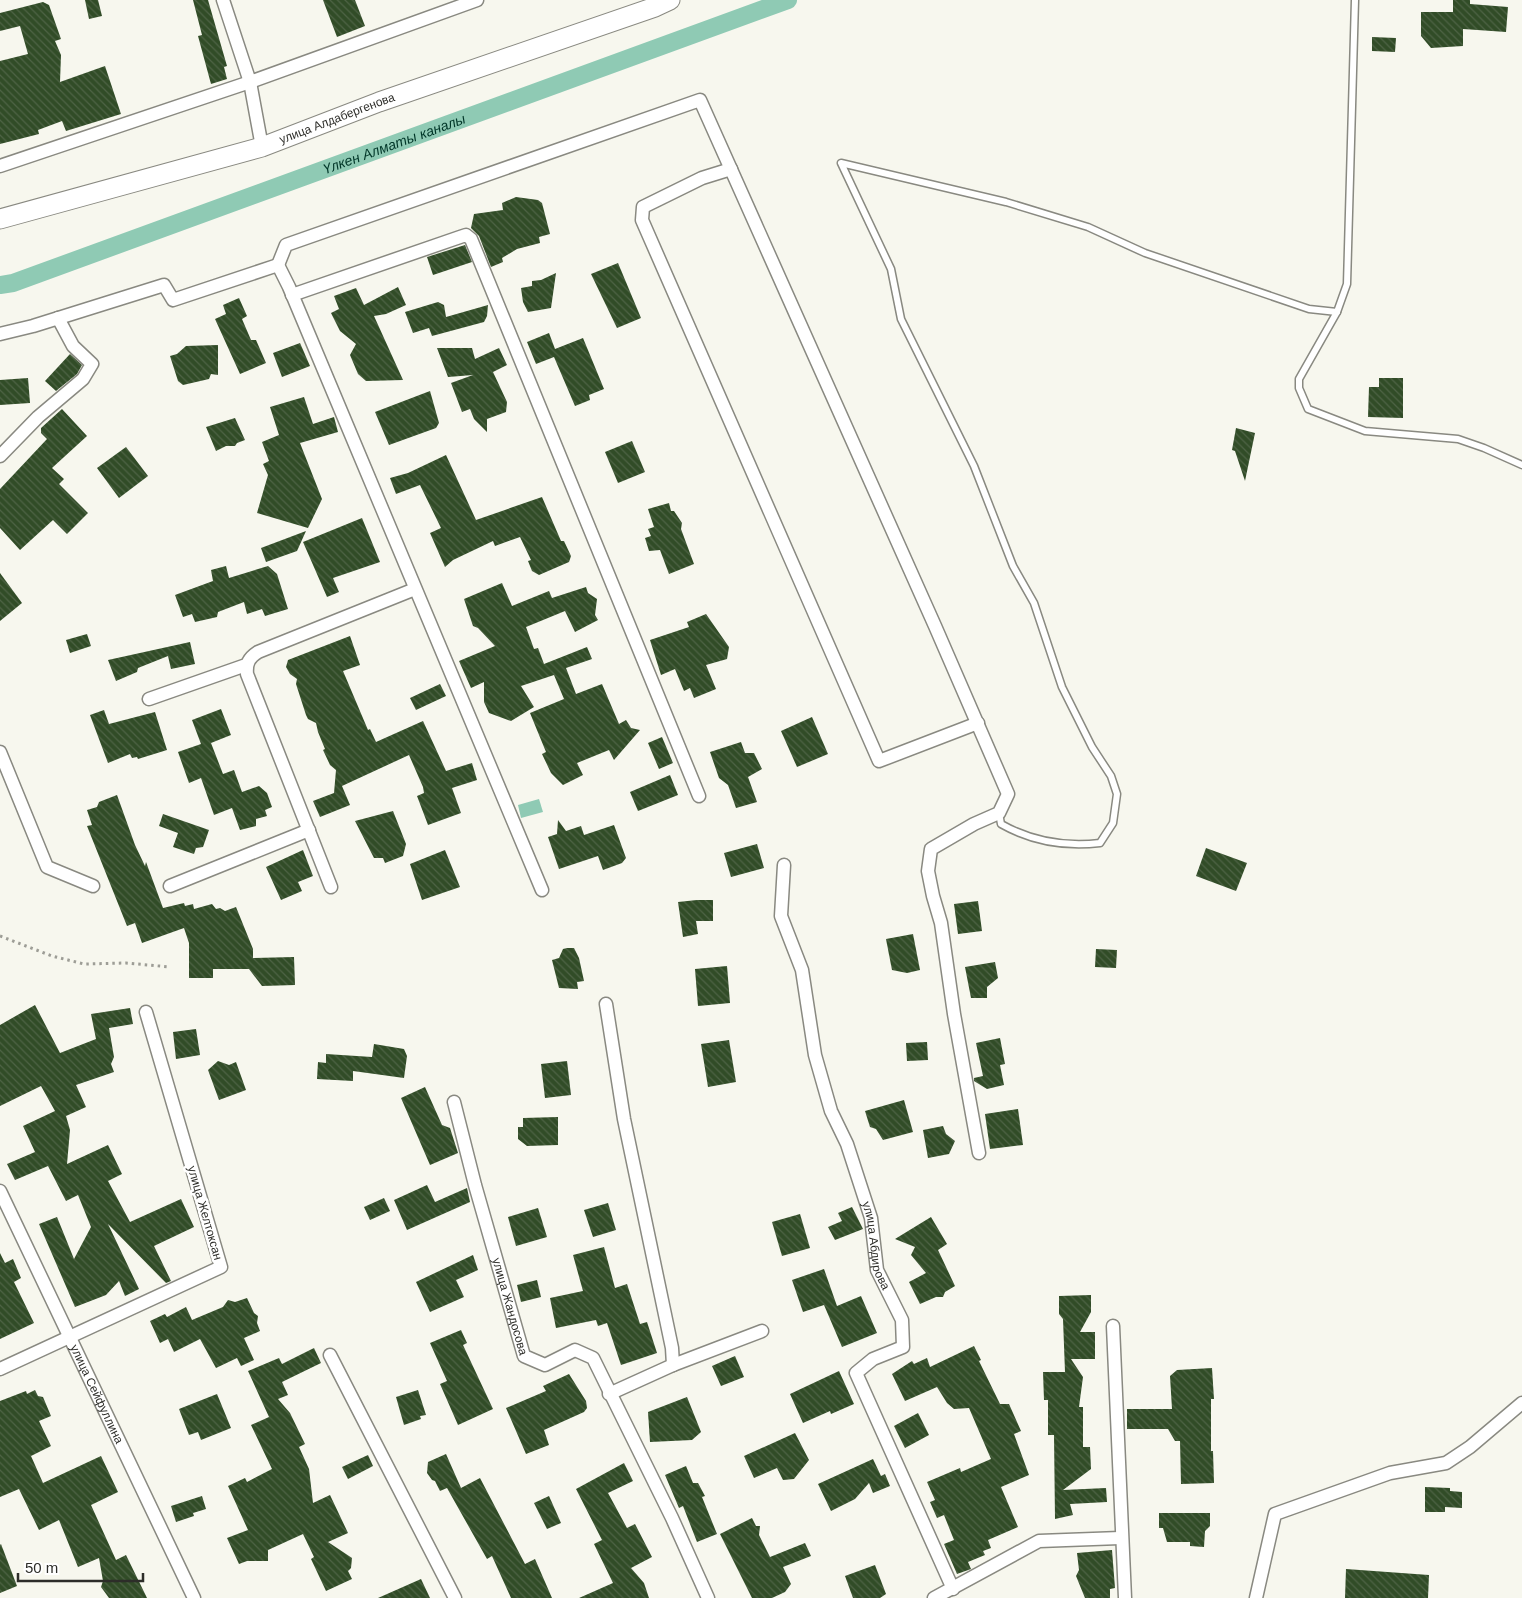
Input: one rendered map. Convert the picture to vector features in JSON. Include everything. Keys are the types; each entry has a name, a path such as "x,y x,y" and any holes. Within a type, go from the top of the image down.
{"main road":[{"name":"улица Алдабергенова","path":"0,219 262,147 379,102 655,8 670,0"}],"street":[{"path":"223,0 250,82 262,147"},
{"path":"0,166 250,82 477,0"},
{"path":"542,890 278,265 286,245 700,100 1008,794 999,813 974,824 931,849 928,871 941,922 954,1014 979,1153"},
{"path":"732,169 702,178 643,206 642,220 774,517 836,665 880,761 978,724"},
{"path":"292,295 460,236 466,235 471,239 700,796"},
{"path":"0,334 58,318 164,284 173,300 278,265"},
{"path":"0,456 38,417 83,380 92,364 73,346 58,318"},
{"path":"331,887 247,674 246,665 250,657 258,652 415,589"},
{"path":"149,699 246,665"},
{"path":"0,752 47,867 94,886"},
{"path":"170,886 309,830"},
{"name":"улица Абдирова","path":"784,865 781,916 802,970 815,1055 831,1111 847,1144 871,1218 877,1270 902,1320 903,1347 873,1359 856,1373 865,1398 953,1589"},
{"path":"606,1004 624,1118 672,1348 673,1364"},
{"name":"улица Желтоксан","path":"0,1369 221,1267 199,1200 184,1134 146,1012"},
{"name":"улица Жандосова","path":"454,1102 524,1356 545,1365 575,1350 593,1358 609,1394 672,1518 708,1598"},
{"name":"улица Сейфуллина","path":"0,1191 194,1598"},
{"path":"1113,1326 1120,1538 1124,1598"},
{"path":"609,1394 673,1364 762,1331"},
{"path":"330,1355 455,1598"},
{"path":"1256,1598 1275,1514 1390,1473 1446,1463 1470,1447 1522,1403"},
{"path":"934,1598 1039,1541 1120,1538"}],"lane":[{"path":"1355,0 1347,284 1338,312 1299,380 1299,388 1308,409 1365,431 1430,435 1458,440 1484,448 1522,465"},
{"path":"999,813 1000,824 1016,833 1058,844 1100,843 1113,823 1117,794 1111,776 1092,747 1062,687 1034,603 1013,566 974,466 901,319 891,269 840,164 1006,202 1088,227 1145,253 1309,309 1338,312"}],"path":[{"path":"0,936 52,956 84,964 126,963 170,967"}],"shaded area":[{"path":"539,799 543,812 521,818 518,805"}],"building":[{"path":"85,0 98,0 102,16 89,19"},
{"path":"193,0 208,0 227,66 224,67 227,79 211,84 198,36 202,35"},
{"path":"323,0 355,0 365,26 337,37"},
{"path":"1453,0 1470,0 1470,4 1508,7 1506,32 1463,29 1463,46 1431,48 1421,36 1421,12 1453,12"},
{"path":"43,2 49,5 61,39 55,41 61,55 60,82 105,66 121,114 66,131 62,121 38,130 39,134 0,144 0,61 28,54 20,26 0,31 0,13"},
{"path":"1372,37 1396,38 1395,52 1372,51"},
{"path":"516,197 538,200 542,203 550,234 539,237 540,243 517,249 502,258 503,262 491,267 479,236 471,228 474,214 503,210 502,203"},
{"path":"465,245 472,262 433,275 427,257"},
{"path":"618,263 641,318 617,328 591,274"},
{"path":"556,273 551,308 528,312 523,302 521,288 532,286 532,281 541,280"},
{"path":"398,287 406,305 386,314 374,316 403,380 366,381 358,374 350,355 356,344 340,331 331,313 339,309 334,296 356,288 364,305"},
{"path":"239,298 247,316 242,319 251,340 256,340 266,363 240,374 215,319 226,314 223,305"},
{"path":"438,302 444,305 446,317 488,305 487,316 484,322 432,336 429,328 413,333 405,312"},
{"path":"549,333 555,349 583,338 604,389 589,395 590,400 575,406 554,357 536,364 527,342"},
{"path":"300,343 310,366 282,377 273,353"},
{"path":"218,345 218,375 211,374 209,379 183,385 178,381 170,356 177,354 186,346"},
{"path":"437,348 472,348 475,359 499,348 507,365 493,372 507,402 506,412 487,419 487,432 474,419 470,409 462,412 451,383 473,375 448,377"},
{"path":"70,354 82,365 77,374 56,391 45,381"},
{"path":"28,378 30,403 0,405 0,380"},
{"path":"1379,378 1403,378 1403,418 1368,417 1369,387 1379,387"},
{"path":"430,391 439,423 436,428 389,445 375,412"},
{"path":"304,397 313,424 334,417 338,432 300,443 322,499 308,528 257,513 268,475 263,464 269,461 262,442 279,435 270,407"},
{"path":"62,409 87,436 52,468 64,479 59,484 88,513 67,534 53,520 20,550 0,528 0,489 47,439 41,433 41,428"},
{"path":"235,418 245,440 237,443 235,446 226,446 216,451 206,427"},
{"path":"1236,428 1255,433 1245,481 1235,451 1232,450"},
{"path":"632,441 645,472 618,483 605,452"},
{"path":"126,447 148,476 119,498 97,468"},
{"path":"446,455 476,520 542,497 561,541 564,541 571,556 569,562 539,575 532,571 528,561 531,560 520,537 495,546 493,541 453,560 445,567 430,533 441,528 420,485 396,494 390,478 408,473"},
{"path":"669,503 671,511 674,511 682,523 681,529 694,564 669,574 660,550 649,551 645,538 651,536 648,529 654,527 648,509"},
{"path":"362,518 380,562 333,578 339,592 327,597 303,542"},
{"path":"306,531 297,551 266,562 261,548"},
{"path":"226,566 229,578 268,566 277,574 288,609 265,616 262,609 247,614 244,602 218,612 217,617 195,622 192,614 183,617 175,595 213,581 211,570"},
{"path":"0,573 22,603 0,621"},
{"path":"502,583 512,606 549,591 552,598 586,587 588,593 597,599 595,615 598,620 575,632 565,611 526,627 534,649 538,648 544,664 587,647 592,659 566,668 576,694 602,684 619,724 626,720 631,728 640,730 614,760 609,750 577,763 583,775 563,785 551,773 542,754 546,752 530,713 564,699 554,675 521,686 534,707 511,721 489,713 484,702 484,682 471,688 459,661 495,646 478,628 473,626 464,599"},
{"path":"706,614 729,647 727,659 706,665 716,689 694,698 690,688 684,691 675,669 661,675 650,640 689,627 687,622"},
{"path":"87,634 91,646 70,653 66,640"},
{"path":"350,636 360,665 343,671 368,730 370,729 376,742 423,721 446,771 472,763 477,780 452,788 461,813 428,825 417,796 424,793 423,787 409,755 342,786 350,805 320,817 313,801 334,793 336,770 330,765 323,750 325,749 316,723 308,719 306,715 296,684 297,679 290,674 286,667 288,660"},
{"path":"190,642 195,664 171,669 168,656 138,668 137,672 116,681 108,660"},
{"path":"440,684 446,696 416,710 410,698"},
{"path":"221,709 231,735 211,743 223,774 234,770 242,792 259,786 267,793 272,807 265,810 267,816 256,819 256,826 240,830 232,808 214,815 201,778 189,783 178,752 201,744 192,720"},
{"path":"104,710 109,724 155,712 167,750 138,759 137,757 132,758 130,754 108,763 90,715"},
{"path":"812,717 828,754 797,767 781,731"},
{"path":"662,737 673,763 659,769 648,743"},
{"path":"741,742 745,753 754,753 762,769 748,777 757,802 736,808 728,785 719,778 710,752"},
{"path":"670,775 678,795 638,811 630,792"},
{"path":"117,795 135,845 145,866 146,862 163,908 184,903 185,906 193,904 194,909 212,904 216,909 220,908 225,911 236,907 253,949 253,958 294,957 295,985 262,986 249,969 213,969 213,978 189,978 189,943 184,928 142,943 135,923 127,926 87,826 92,825 87,810 97,807 99,802"},
{"path":"393,811 406,844 403,856 385,863 383,858 374,858 355,821"},
{"path":"163,814 209,830 203,847 196,848 194,854 173,847 178,833 159,826"},
{"path":"558,820 566,831 581,826 584,835 614,825 626,858 622,863 603,870 598,856 559,869 548,837 557,834"},
{"path":"757,844 764,868 731,877 724,853"},
{"path":"1206,848 1247,863 1236,891 1196,876"},
{"path":"303,850 313,876 298,882 302,891 281,900 266,867"},
{"path":"445,850 460,887 422,900 410,864"},
{"path":"713,900 713,921 696,921 698,934 683,937 678,902"},
{"path":"978,901 982,931 958,934 954,904"},
{"path":"913,934 920,970 907,973 892,970 886,939"},
{"path":"574,948 579,958 584,981 577,982 578,989 559,988 552,960 559,958 563,949"},
{"path":"1096,949 1117,950 1116,968 1095,967"},
{"path":"995,962 998,978 987,987 987,998 971,998 965,967"},
{"path":"727,966 730,1003 698,1006 695,969"},
{"path":"35,1005 60,1053 96,1039 91,1014 130,1008 133,1024 109,1028 114,1057 111,1064 114,1072 76,1085 86,1107 66,1116 70,1130 67,1164 108,1145 122,1174 108,1181 130,1222 181,1199 194,1227 154,1246 171,1281 166,1283 108,1224 139,1289 125,1296 119,1281 106,1295 75,1307 39,1224 57,1217 74,1259 91,1227 78,1195 66,1201 48,1166 15,1180 7,1164 35,1152 23,1126 55,1111 41,1086 0,1106 0,1025"},
{"path":"196,1029 200,1055 176,1059 173,1032"},
{"path":"1000,1038 1005,1064 1000,1065 1004,1085 987,1089 974,1081 974,1078 983,1076 976,1043"},
{"path":"729,1040 736,1082 708,1087 701,1044"},
{"path":"927,1042 928,1060 907,1061 906,1043"},
{"path":"374,1044 404,1049 407,1056 404,1078 353,1071 353,1081 317,1079 318,1062 326,1063 326,1054 372,1057"},
{"path":"218,1061 229,1065 236,1062 246,1090 219,1100 208,1070"},
{"path":"567,1061 571,1095 545,1098 541,1064"},
{"path":"425,1087 442,1125 450,1128 458,1153 430,1165 401,1098"},
{"path":"904,1100 913,1132 883,1140 876,1129 870,1127 865,1111"},
{"path":"1018,1109 1023,1145 990,1149 985,1114"},
{"path":"558,1117 558,1145 527,1146 518,1139 518,1127 523,1127 523,1118"},
{"path":"943,1126 946,1134 955,1141 949,1154 928,1158 923,1130"},
{"path":"427,1185 435,1202 467,1188 470,1202 407,1230 394,1200"},
{"path":"384,1198 390,1211 370,1220 364,1207"},
{"path":"608,1203 616,1230 593,1237 584,1210"},
{"path":"852,1207 863,1229 835,1240 828,1227 842,1221 838,1213"},
{"path":"538,1208 547,1237 516,1246 508,1217"},
{"path":"800,1214 810,1248 782,1256 772,1222"},
{"path":"931,1217 947,1244 938,1250 955,1286 945,1292 943,1297 936,1297 920,1304 909,1282 926,1273 911,1255 915,1247 895,1239"},
{"path":"604,1247 615,1288 627,1284 640,1324 647,1322 657,1353 621,1365 607,1323 598,1326 596,1320 556,1328 550,1298 583,1291 573,1255"},
{"path":"0,1253 5,1263 13,1259 21,1278 14,1282 34,1323 0,1339"},
{"path":"473,1255 478,1270 456,1280 464,1297 430,1312 416,1282"},
{"path":"824,1269 837,1306 861,1296 877,1333 842,1347 824,1305 803,1312 792,1280"},
{"path":"537,1280 541,1297 521,1302 517,1285"},
{"path":"1091,1295 1091,1312 1080,1332 1095,1332 1095,1359 1071,1359 1083,1377 1079,1407 1083,1407 1083,1447 1090,1447 1091,1469 1063,1490 1106,1488 1107,1502 1070,1504 1073,1515 1055,1519 1054,1435 1048,1435 1048,1400 1044,1400 1043,1372 1065,1372 1063,1319 1059,1314 1059,1296"},
{"path":"247,1298 254,1313 258,1316 257,1323 260,1331 244,1338 254,1360 241,1366 237,1358 216,1368 200,1339 174,1352 168,1339 160,1343 150,1321 165,1314 167,1317 186,1307 192,1320 223,1307 228,1300 235,1302"},
{"path":"461,1330 467,1343 463,1345 493,1409 458,1425 440,1384 447,1381 430,1343"},
{"path":"974,1346 981,1360 979,1361 1000,1404 1009,1404 1021,1431 1014,1434 1029,1475 1001,1487 1018,1527 988,1540 991,1548 983,1551 985,1555 968,1562 971,1569 957,1574 944,1544 954,1540 944,1515 937,1518 930,1502 935,1500 927,1482 960,1468 961,1472 991,1459 969,1408 954,1409 947,1403 937,1387 905,1401 892,1374 912,1361 914,1364 927,1358 930,1367"},
{"path":"314,1348 321,1363 282,1382 288,1395 278,1399 290,1413 305,1444 299,1447 309,1469 313,1503 330,1495 348,1533 328,1542 352,1558 351,1568 348,1571 352,1579 326,1591 311,1559 314,1557 303,1534 268,1550 268,1561 247,1561 239,1564 227,1538 248,1530 228,1486 245,1478 247,1482 272,1469 251,1425 269,1417 248,1371 279,1358 282,1364"},
{"path":"735,1356 744,1377 721,1386 712,1366"},
{"path":"1212,1368 1214,1399 1211,1399 1211,1451 1213,1451 1214,1483 1181,1484 1180,1441 1175,1441 1168,1429 1127,1429 1127,1409 1172,1409 1170,1376 1177,1370"},
{"path":"839,1371 854,1404 831,1414 830,1411 803,1423 790,1394"},
{"path":"569,1374 586,1401 587,1408 584,1412 544,1430 549,1445 526,1454 506,1408 546,1391 543,1386"},
{"path":"35,1390 38,1396 43,1397 51,1416 39,1421 51,1446 31,1456 43,1483 101,1456 118,1492 91,1505 116,1560 126,1555 147,1598 109,1598 101,1587 103,1581 99,1558 78,1567 59,1520 39,1530 19,1489 0,1497 0,1401 26,1391 27,1394"},
{"path":"418,1390 426,1415 420,1416 421,1419 404,1425 396,1397"},
{"path":"217,1394 231,1428 201,1440 198,1432 189,1435 179,1409"},
{"path":"687,1397 701,1432 692,1440 650,1442 648,1412"},
{"path":"918,1413 929,1435 905,1448 894,1426"},
{"path":"795,1433 809,1460 794,1479 783,1480 777,1468 754,1478 744,1456"},
{"path":"446,1454 461,1488 480,1478 525,1564 535,1559 552,1598 511,1598 492,1556 487,1559 447,1488 440,1491 435,1481 427,1473 428,1462"},
{"path":"368,1455 373,1466 348,1479 342,1467"},
{"path":"873,1459 881,1476 885,1474 890,1486 873,1493 869,1483 855,1499 831,1511 818,1484"},
{"path":"624,1463 633,1481 608,1493 627,1528 635,1524 652,1557 631,1568 644,1583 649,1598 579,1598 613,1583 594,1544 602,1540 576,1489"},
{"path":"686,1466 693,1483 698,1483 705,1496 702,1497 717,1534 697,1542 683,1506 679,1508 665,1475"},
{"path":"1425,1487 1450,1488 1450,1491 1462,1492 1462,1508 1445,1507 1445,1512 1425,1512"},
{"path":"202,1496 206,1509 193,1513 194,1516 176,1522 171,1506"},
{"path":"549,1496 561,1523 547,1529 534,1503"},
{"path":"1159,1513 1210,1513 1210,1526 1205,1531 1204,1547 1190,1546 1190,1542 1167,1542 1163,1528 1159,1528"},
{"path":"752,1518 756,1526 760,1526 759,1535 770,1557 805,1543 811,1556 783,1567 791,1584 785,1592 772,1598 752,1598 720,1534"},
{"path":"0,1545 17,1586 0,1593"},
{"path":"1112,1550 1115,1588 1110,1589 1110,1598 1085,1598 1076,1576 1079,1570 1077,1553"},
{"path":"875,1565 886,1594 880,1598 853,1598 845,1576"},
{"path":"1346,1569 1429,1575 1428,1598 1345,1598"},
{"path":"421,1579 430,1598 378,1598"}],"waterway":[{"name":"Үлкен Алматы каналы","path":"0,285 13,283 788,0"}]}
